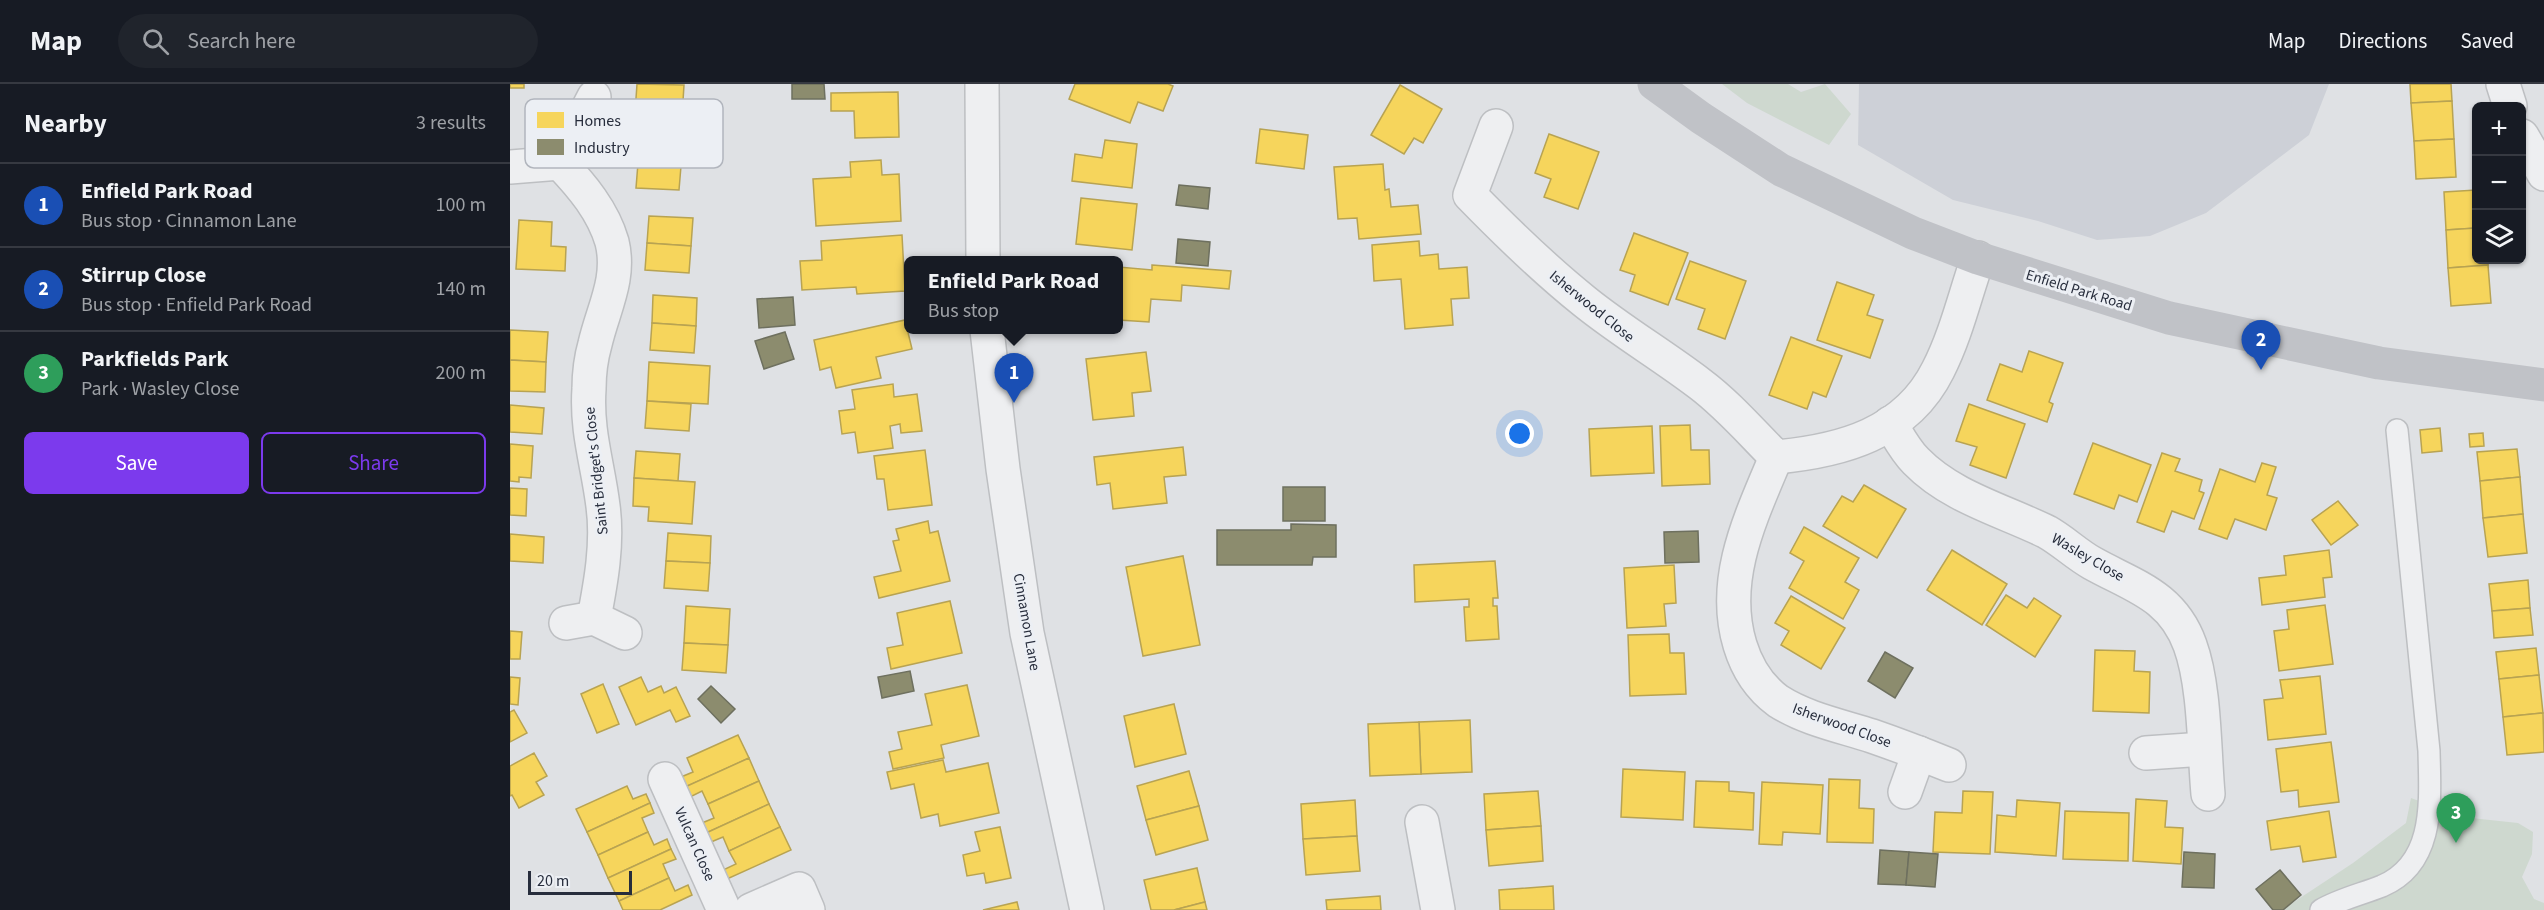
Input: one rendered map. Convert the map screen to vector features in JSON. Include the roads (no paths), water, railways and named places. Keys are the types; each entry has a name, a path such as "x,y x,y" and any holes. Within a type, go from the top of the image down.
{"street":[{"path":"982,84 983,256"},
{"name":"Enfield Park Road","path":"1654,84 1781,170 1912,233 1978,258 2169,318 2379,363 2544,385"},
{"path":"2503,84 2509,102"},
{"name":"Isherwood Close","path":"1496,126 1470,195 1515,242 1584,302 1724,403 1776,457 1747,527 1734,581 1735,624 1744,659 1758,683 1778,700 1807,715 1950,765"},
{"path":"2526,142 2544,174"},
{"path":"510,167 525,166"},
{"name":"Saint Bridget's Close","path":"564,168 595,205 604,222 614,257 612,290 594,345 589,389 590,438 605,524 603,563 580,621 625,633"},
{"path":"1776,457 1840,448 1868,436 1909,408 1925,392 1937,373 1978,258"},
{"name":"Cinnamon Lane","path":"987,334 1003,469 1027,633 1087,910"},
{"name":"Wasley Close","path":"1890,423 1914,459 1952,488 2047,533 2090,562 2135,584 2164,604 2184,630 2190,645 2200,695 2208,794"},
{"path":"2146,753 2204,749"},
{"path":"1905,792 1918,753"},
{"name":"Vulcan Close","path":"665,779 724,910"},
{"path":"1422,822 1438,910"},
{"path":"751,910 799,889 808,910"}],"lane":[{"path":"2321,910 2395,880 2416,859 2427,827 2430,802 2429,751 2397,430"}],"place":[{"name":"Stirrup Close","path":"2261,370"},
{"name":"Enfield Park Road","path":"1014,403"},
{"name":"Parkfields Park","path":"2456,843"}]}
